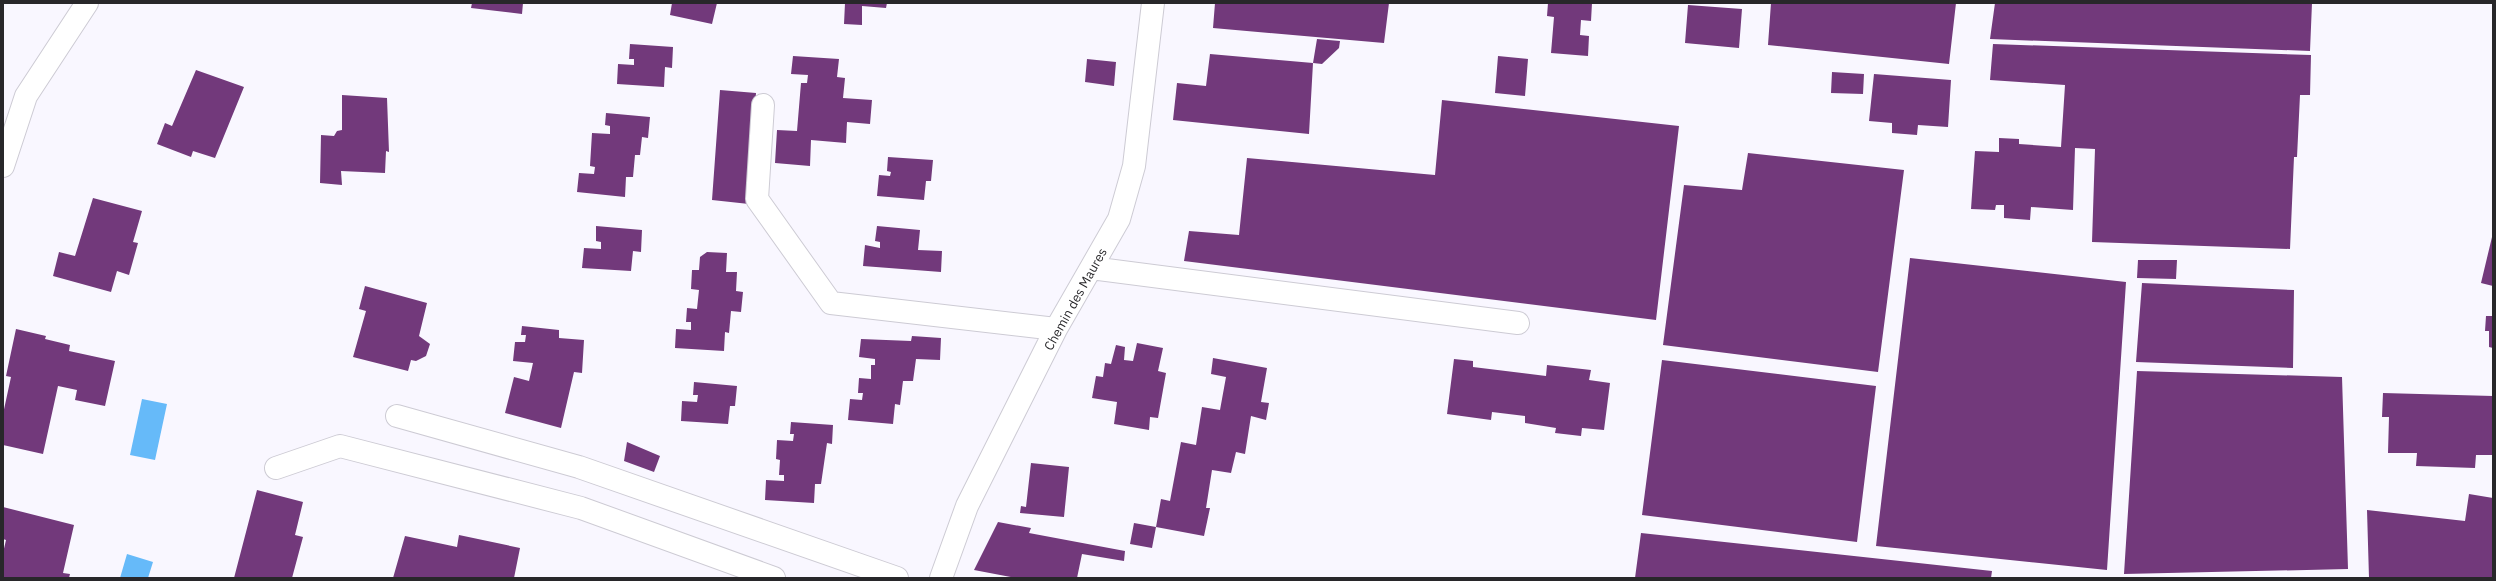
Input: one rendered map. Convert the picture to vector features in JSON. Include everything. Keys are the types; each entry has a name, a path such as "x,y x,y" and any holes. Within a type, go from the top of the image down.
{"street":[{"path":"3,166 26,96 87,3"},
{"name":"Chemin des Maures","path":"941,578 967,506 1056,329 1119,219 1134,166 1153,3"},
{"path":"763,105 757,199 831,303 1056,329"},
{"path":"1091,268 1518,323"},
{"path":"396,416 579,467 897,578"},
{"path":"276,468 340,446 581,508 774,578"}],"water":[{"path":"142,399 167,404 155,460 130,455"},
{"path":"127,554 153,562 148,578 120,578"}],"building":[{"path":"472,3 523,3 522,14 471,8"},
{"path":"672,3 717,3 712,24 670,15"},
{"path":"845,3 887,3 886,8 862,6 862,25 844,24"},
{"path":"1215,3 1389,3 1384,43 1213,28"},
{"path":"1548,3 1592,3 1591,21 1581,20 1580,35 1589,36 1588,56 1551,53 1554,17 1547,16"},
{"path":"1771,3 1956,3 1949,64 1768,45"},
{"path":"1995,3 2312,3 2310,51 1990,39"},
{"path":"1688,5 1742,9 1739,48 1685,43"},
{"path":"1317,39 1340,41 1339,48 1322,64 1313,63"},
{"path":"630,44 673,47 672,68 665,67 664,87 617,84 618,64 634,65 634,59 629,59"},
{"path":"1993,44 2311,55 2310,95 2300,95 2297,157 2294,157 2290,249 2092,242 2095,149 2075,148 2073,210 2031,207 2030,220 2004,218 2004,205 1996,205 1995,210 1971,209 1975,151 1999,152 1999,138 2019,139 2019,144 2061,147 2065,85 1990,80"},
{"path":"1210,54 1313,63 1309,134 1173,120 1177,83 1206,86"},
{"path":"793,56 839,59 837,77 845,78 843,98 872,100 870,124 847,122 846,143 811,140 810,166 775,163 777,130 797,131 801,83 807,83 808,75 791,74"},
{"path":"1498,56 1528,59 1525,96 1495,93"},
{"path":"1087,59 1116,62 1114,86 1085,82"},
{"path":"196,70 244,87 215,158 193,151 191,157 157,144 165,123 172,126"},
{"path":"1832,72 1864,74 1863,94 1831,93"},
{"path":"1874,74 1951,80 1948,127 1918,125 1917,135 1892,133 1892,123 1869,121"},
{"path":"720,90 756,93 749,204 712,200"},
{"path":"342,95 387,98 389,152 386,151 385,173 341,171 342,185 320,183 321,135 334,136 337,131 342,130"},
{"path":"1442,100 1679,126 1656,320 1184,261 1189,231 1239,235 1247,158 1435,175"},
{"path":"606,113 650,117 648,138 642,137 640,155 635,155 633,177 626,177 625,197 577,192 579,173 594,174 595,167 590,166 592,133 610,134 610,126 605,125"},
{"path":"1748,153 1904,170 1878,372 1663,345 1684,185 1742,190"},
{"path":"888,157 933,160 931,181 926,181 924,200 877,196 879,175 890,176 891,172 887,171"},
{"path":"93,198 142,211 133,242 138,243 129,275 117,271 111,292 53,276 59,252 75,256"},
{"path":"596,226 642,230 641,252 633,251 631,271 582,268 584,248 601,249 601,242 596,241"},
{"path":"877,226 920,230 918,250 942,251 941,272 863,266 865,245 880,248 880,242 875,241"},
{"path":"2493,237 2493,286 2481,283"},
{"path":"707,252 727,253 726,272 737,272 736,291 743,292 741,312 731,311 729,333 725,332 724,351 675,348 676,329 691,330 691,322 686,322 687,308 697,309 699,290 691,289 692,270 699,270 700,257"},
{"path":"1910,258 2126,282 2107,570 1876,546"},
{"path":"2138,260 2177,260 2176,279 2137,278"},
{"path":"2142,283 2294,290 2293,368 2136,362"},
{"path":"365,286 427,303 419,336 430,344 426,356 416,361 411,360 408,371 353,357 366,311 359,309"},
{"path":"2486,316 2493,316 2493,348 2489,347 2489,331 2485,331"},
{"path":"522,326 559,330 559,338 584,340 582,373 574,372 561,428 505,413 514,377 529,381 533,363 513,361 515,342 525,342 526,335 521,335"},
{"path":"16,329 46,336 45,339 70,345 69,351 115,361 105,406 75,400 77,390 58,386 43,454 3,445 3,414 11,377 6,376"},
{"path":"912,336 941,338 940,360 916,359 913,381 903,381 900,405 895,404 893,424 848,420 850,399 862,400 863,393 858,393 859,378 871,379 871,365 875,365 875,359 859,357 861,339 911,341"},
{"path":"1137,343 1163,348 1158,371 1166,373 1158,418 1150,417 1149,430 1114,424 1117,402 1092,398 1096,376 1103,377 1105,363 1111,364 1116,345 1125,347 1124,360 1133,361"},
{"path":"1213,358 1267,368 1261,402 1269,403 1266,420 1251,416 1245,454 1236,452 1231,473 1212,470 1206,508 1210,508 1204,536 1156,527 1161,499 1170,501 1181,442 1196,445 1202,407 1220,410 1226,377 1211,374"},
{"path":"1454,359 1473,361 1473,367 1546,376 1547,365 1591,370 1589,380 1610,383 1604,430 1582,428 1581,436 1555,433 1556,428 1525,423 1525,416 1492,412 1491,420 1447,414"},
{"path":"1662,360 1876,386 1857,542 1642,515"},
{"path":"2137,371 2342,377 2348,569 2124,574"},
{"path":"694,382 737,386 735,406 730,406 728,424 681,421 682,401 697,402 698,395 693,395"},
{"path":"2383,393 2493,396 2493,455 2476,455 2475,468 2416,466 2417,453 2388,453 2389,417 2382,417"},
{"path":"791,422 833,425 832,444 827,443 821,484 815,484 814,503 765,500 766,480 784,481 784,475 779,475 780,460 776,459 777,440 793,441 794,434 790,434"},
{"path":"627,442 660,456 654,472 624,461"},
{"path":"1031,463 1069,467 1064,517 1020,513 1021,506 1026,507"},
{"path":"257,490 303,502 295,535 303,537 292,578 234,578"},
{"path":"2469,494 2493,498 2493,578 2369,578 2367,510 2465,521"},
{"path":"3,507 74,525 63,573 70,574 69,578 3,578 3,553 6,540 3,539"},
{"path":"998,522 1031,528 1029,533 1125,551 1124,561 1082,554 1077,578 1016,578 974,570"},
{"path":"1134,523 1156,527 1152,548 1130,544"},
{"path":"1641,533 1992,571 1991,578 1635,578"},
{"path":"459,535 520,548 514,578 393,578 405,536 457,547"}]}
